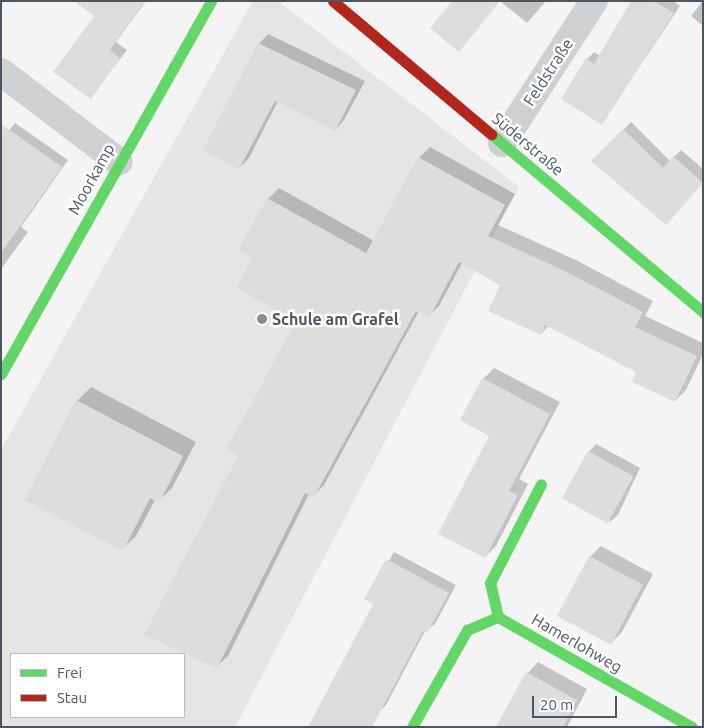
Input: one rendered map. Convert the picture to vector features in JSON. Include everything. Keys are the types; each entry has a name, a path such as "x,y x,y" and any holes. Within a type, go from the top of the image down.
{"street":[{"name":"Moorkamp","path":"1,374 211,1"},
{"name":"Süderstraße","path":"333,1 703,312"},
{"name":"Feldstraße","path":"502,143 594,1"},
{"path":"1,72 119,162"},
{"path":"412,727 467,630 498,617 490,583 540,484"},
{"name":"Hamerlohweg","path":"498,617 692,727"}],"shaded area":[{"name":"Schule am Grafel","path":"253,1 278,1 519,187 235,727 1,727 1,450"}],"building":[{"path":"74,1 145,1 110,50 120,58 91,99 53,72 94,16"},
{"path":"452,1 500,1 459,52 430,28"},
{"path":"631,1 653,1 674,13 602,125 561,99 586,58 594,64"},
{"path":"258,43 356,90 335,131 275,101 239,169 203,150"},
{"path":"1,124 62,167 1,253"},
{"path":"623,129 663,168 673,156 703,183 666,225 591,161"},
{"path":"418,157 505,205 488,236 565,271 643,312 635,327 697,356 675,402 632,382 636,372 545,325 541,335 488,311 500,285 459,262 429,318 416,311 314,497 305,493 217,668 144,635 238,456 226,450 296,321 236,288 252,258 238,250 267,198 366,253"},
{"path":"482,378 550,414 509,491 518,495 485,558 438,534 489,436 460,420"},
{"path":"76,400 183,456 159,503 150,498 123,551 25,500"},
{"path":"588,451 633,476 607,523 562,498"},
{"path":"589,556 643,585 611,645 557,616"},
{"path":"386,559 449,593 427,633 423,631 372,727 308,727 373,604 364,599"},
{"path":"526,672 577,700 563,727 496,727"}],"traffic: fast":[{"path":"1,374 211,1"},
{"path":"491,134 703,312"},
{"path":"412,727 467,630 498,617 490,583 541,484"},
{"path":"498,617 692,727"}],"traffic: jam":[{"path":"333,1 491,134"}],"place":[{"name":"Schule am Grafel","path":"262,319"}]}
